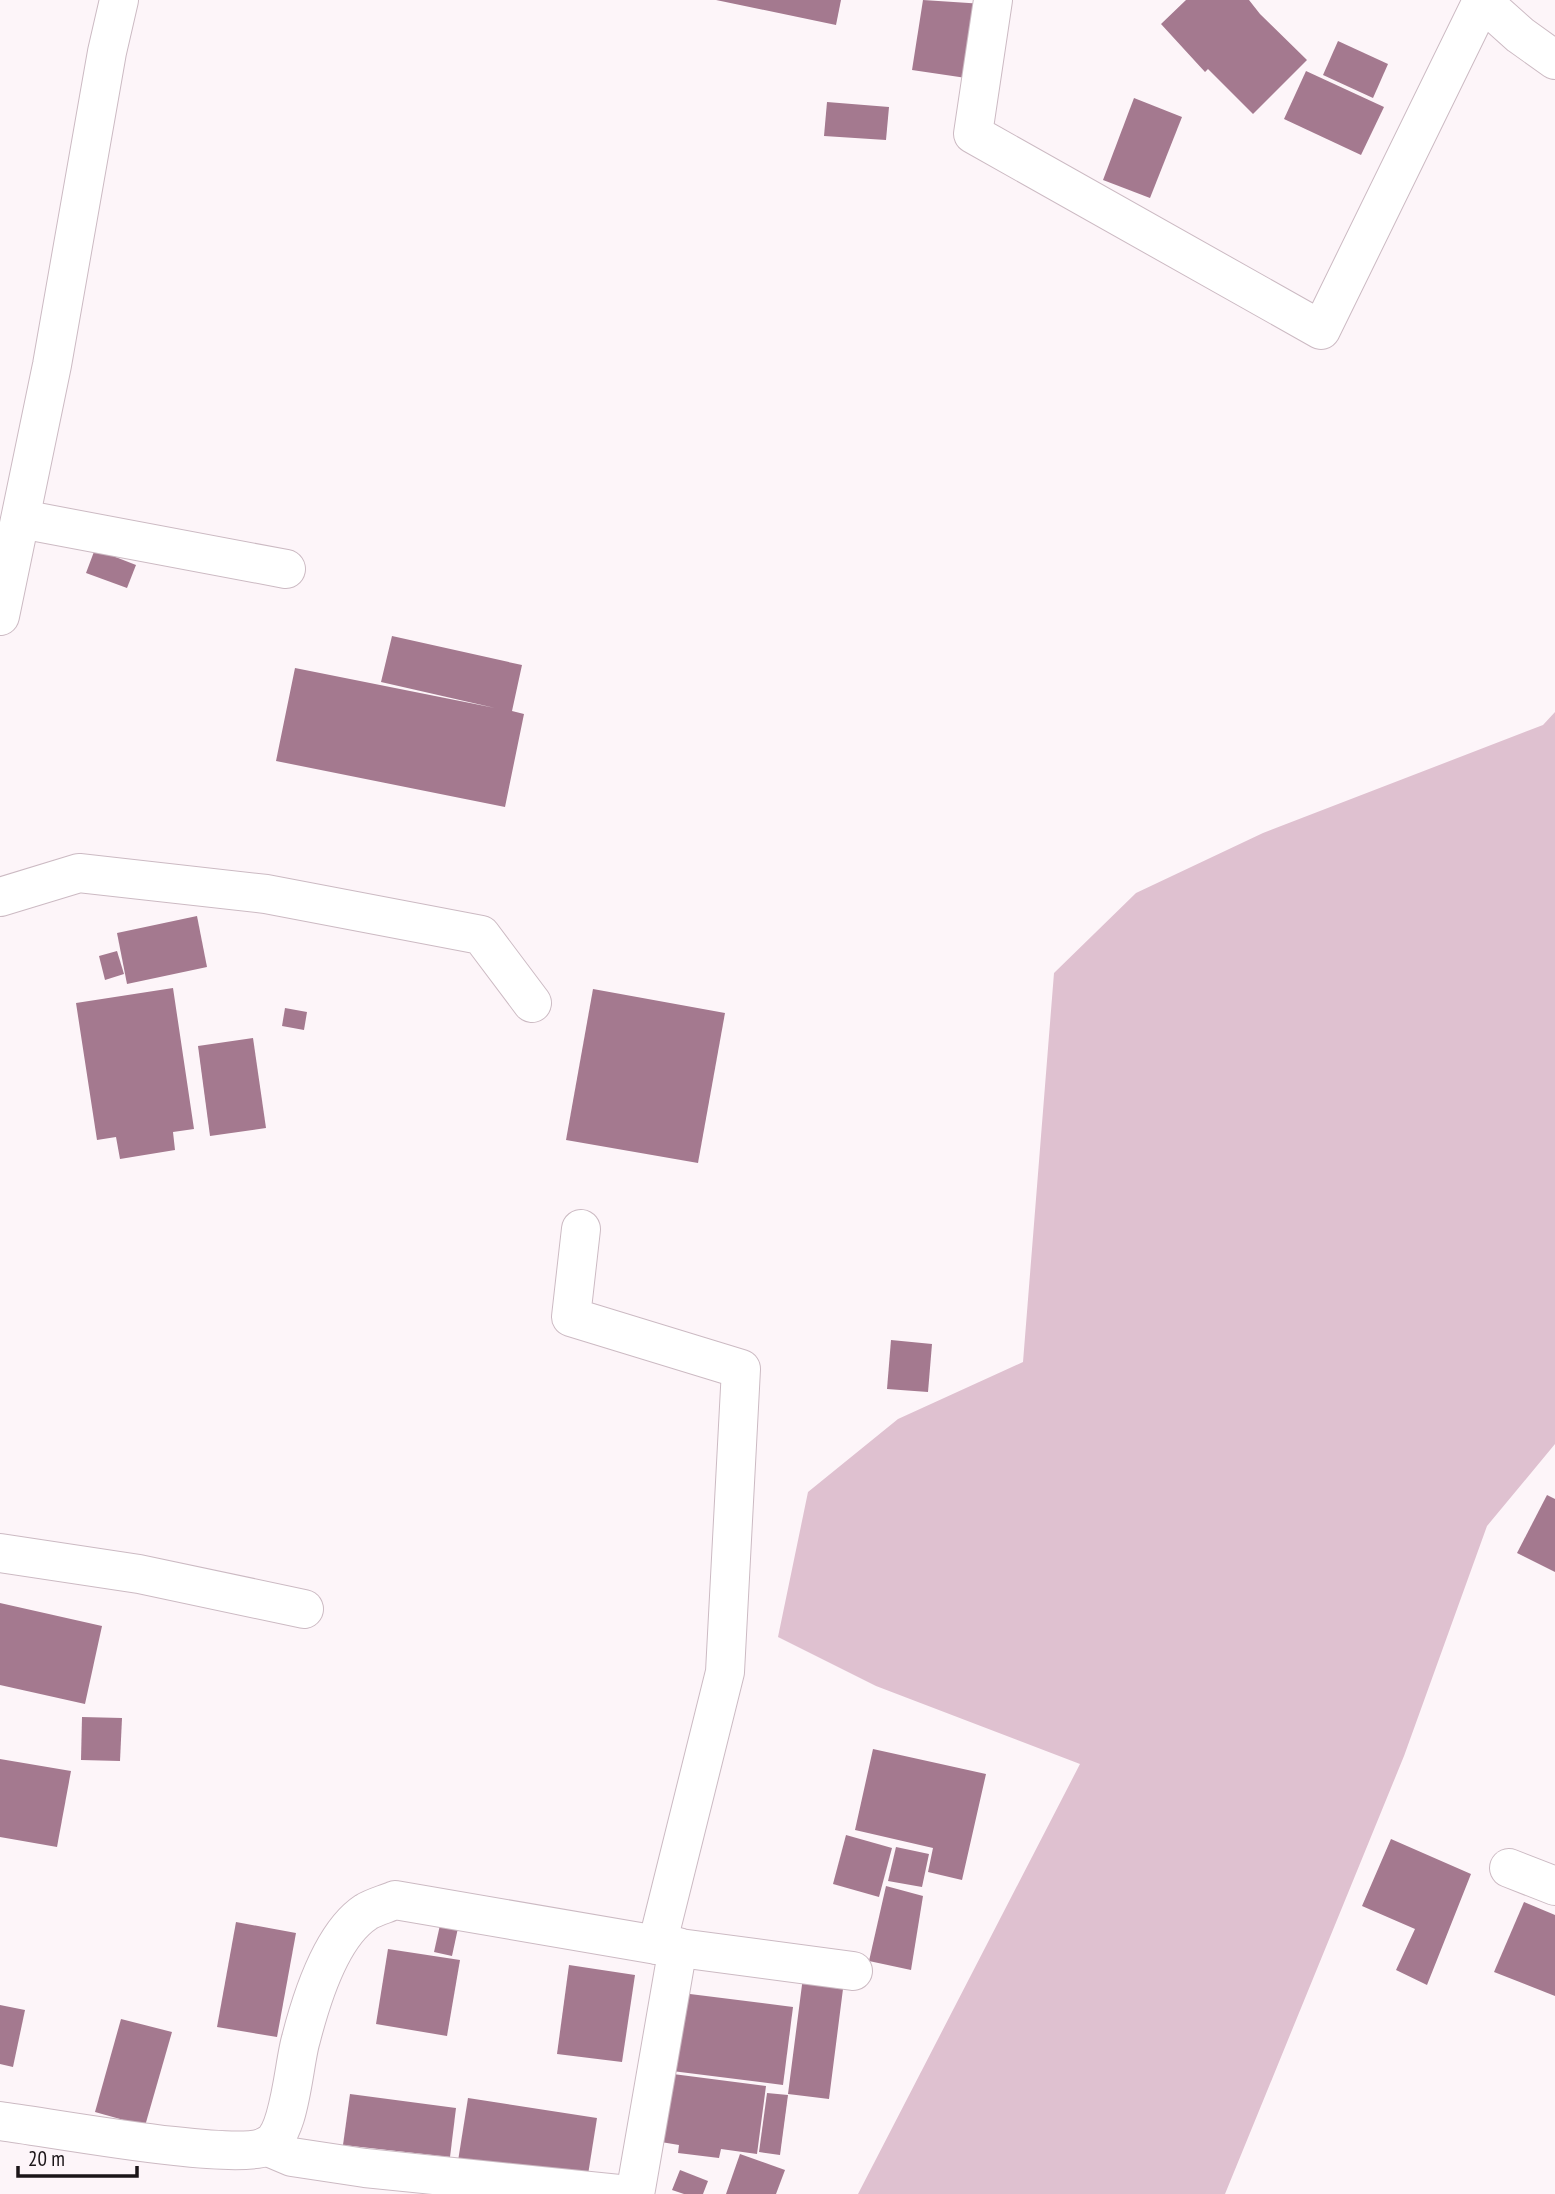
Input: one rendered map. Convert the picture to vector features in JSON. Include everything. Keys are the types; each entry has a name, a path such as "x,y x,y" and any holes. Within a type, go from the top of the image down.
{"street":[{"path":"0,616 52,365 107,52 119,0"},
{"path":"993,0 973,134 1321,330 1482,0 1520,35 1555,60"},
{"path":"21,519 286,569"},
{"path":"0,897 79,873 266,894 481,935 532,1003"},
{"path":"581,1229 571,1317 741,1369 725,1672 668,1946 636,2189 632,2194"},
{"path":"0,1553 139,1574 304,1609"},
{"path":"1509,1868 1555,1886"},
{"path":"0,2121 199,2148 253,2150 266,2146 276,2139 284,2122 300,2039 327,1964 339,1941 365,1913 395,1900 668,1946 852,1971"},
{"path":"266,2146 292,2157 365,2168 619,2194"}],"shaded area":[{"path":"1555,712 1555,1444 1487,1526 1404,1756 1225,2194 858,2194 1080,1764 876,1686 778,1637 808,1492 898,1419 1023,1362 1054,973 1136,893 1263,833 1543,725"}],"building":[{"path":"716,0 841,0 836,25"},
{"path":"923,0 984,4 973,79 912,70"},
{"path":"1186,0 1249,0 1307,60 1253,114 1208,69 1205,72 1161,24"},
{"path":"1338,41 1388,64 1373,98 1323,75"},
{"path":"1306,71 1384,107 1361,155 1284,119"},
{"path":"1134,98 1182,117 1150,198 1103,180"},
{"path":"827,102 889,107 886,140 824,136"},
{"path":"95,549 136,565 127,588 86,573"},
{"path":"392,636 522,665 512,711 524,714 505,807 276,761 295,668 495,708 381,682"},
{"path":"197,916 207,967 127,984 117,933"},
{"path":"117,951 124,974 105,980 99,956"},
{"path":"173,988 194,1129 173,1132 175,1150 120,1159 116,1137 97,1140 76,1003"},
{"path":"593,989 725,1013 698,1163 566,1140"},
{"path":"285,1008 307,1012 304,1030 282,1026"},
{"path":"253,1038 266,1128 210,1136 198,1046"},
{"path":"891,1340 932,1344 928,1392 887,1389"},
{"path":"1547,1495 1555,1499 1555,1572 1517,1553"},
{"path":"0,1603 102,1626 85,1704 0,1685"},
{"path":"82,1717 122,1718 120,1761 81,1760"},
{"path":"873,1749 986,1774 962,1880 928,1872 933,1848 855,1830"},
{"path":"0,1759 71,1771 57,1847 0,1837"},
{"path":"846,1835 892,1848 879,1897 833,1884"},
{"path":"1391,1839 1471,1874 1427,1985 1396,1970 1415,1929 1362,1906"},
{"path":"896,1847 929,1854 922,1887 888,1881"},
{"path":"886,1886 923,1896 911,1970 869,1961"},
{"path":"1524,1902 1555,1915 1555,1996 1494,1972"},
{"path":"236,1922 296,1933 277,2037 217,2027"},
{"path":"440,1925 458,1928 452,1956 434,1952"},
{"path":"388,1949 460,1960 447,2036 376,2024"},
{"path":"569,1965 635,1975 622,2062 557,2054"},
{"path":"803,1977 835,1981 834,1988 843,1989 829,2099 788,2094"},
{"path":"682,1993 793,2007 783,2085 672,2071"},
{"path":"0,2005 25,2010 13,2067 0,2064"},
{"path":"121,2019 172,2032 145,2126 95,2112"},
{"path":"673,2074 766,2086 757,2154 721,2149 719,2158 678,2153 679,2145 661,2142"},
{"path":"767,2093 788,2095 780,2155 759,2152"},
{"path":"350,2094 456,2108 450,2157 343,2145"},
{"path":"468,2098 597,2118 587,2181 458,2161"},
{"path":"740,2154 785,2170 776,2194 726,2194"},
{"path":"680,2170 708,2181 703,2194 684,2194 672,2190"}]}
